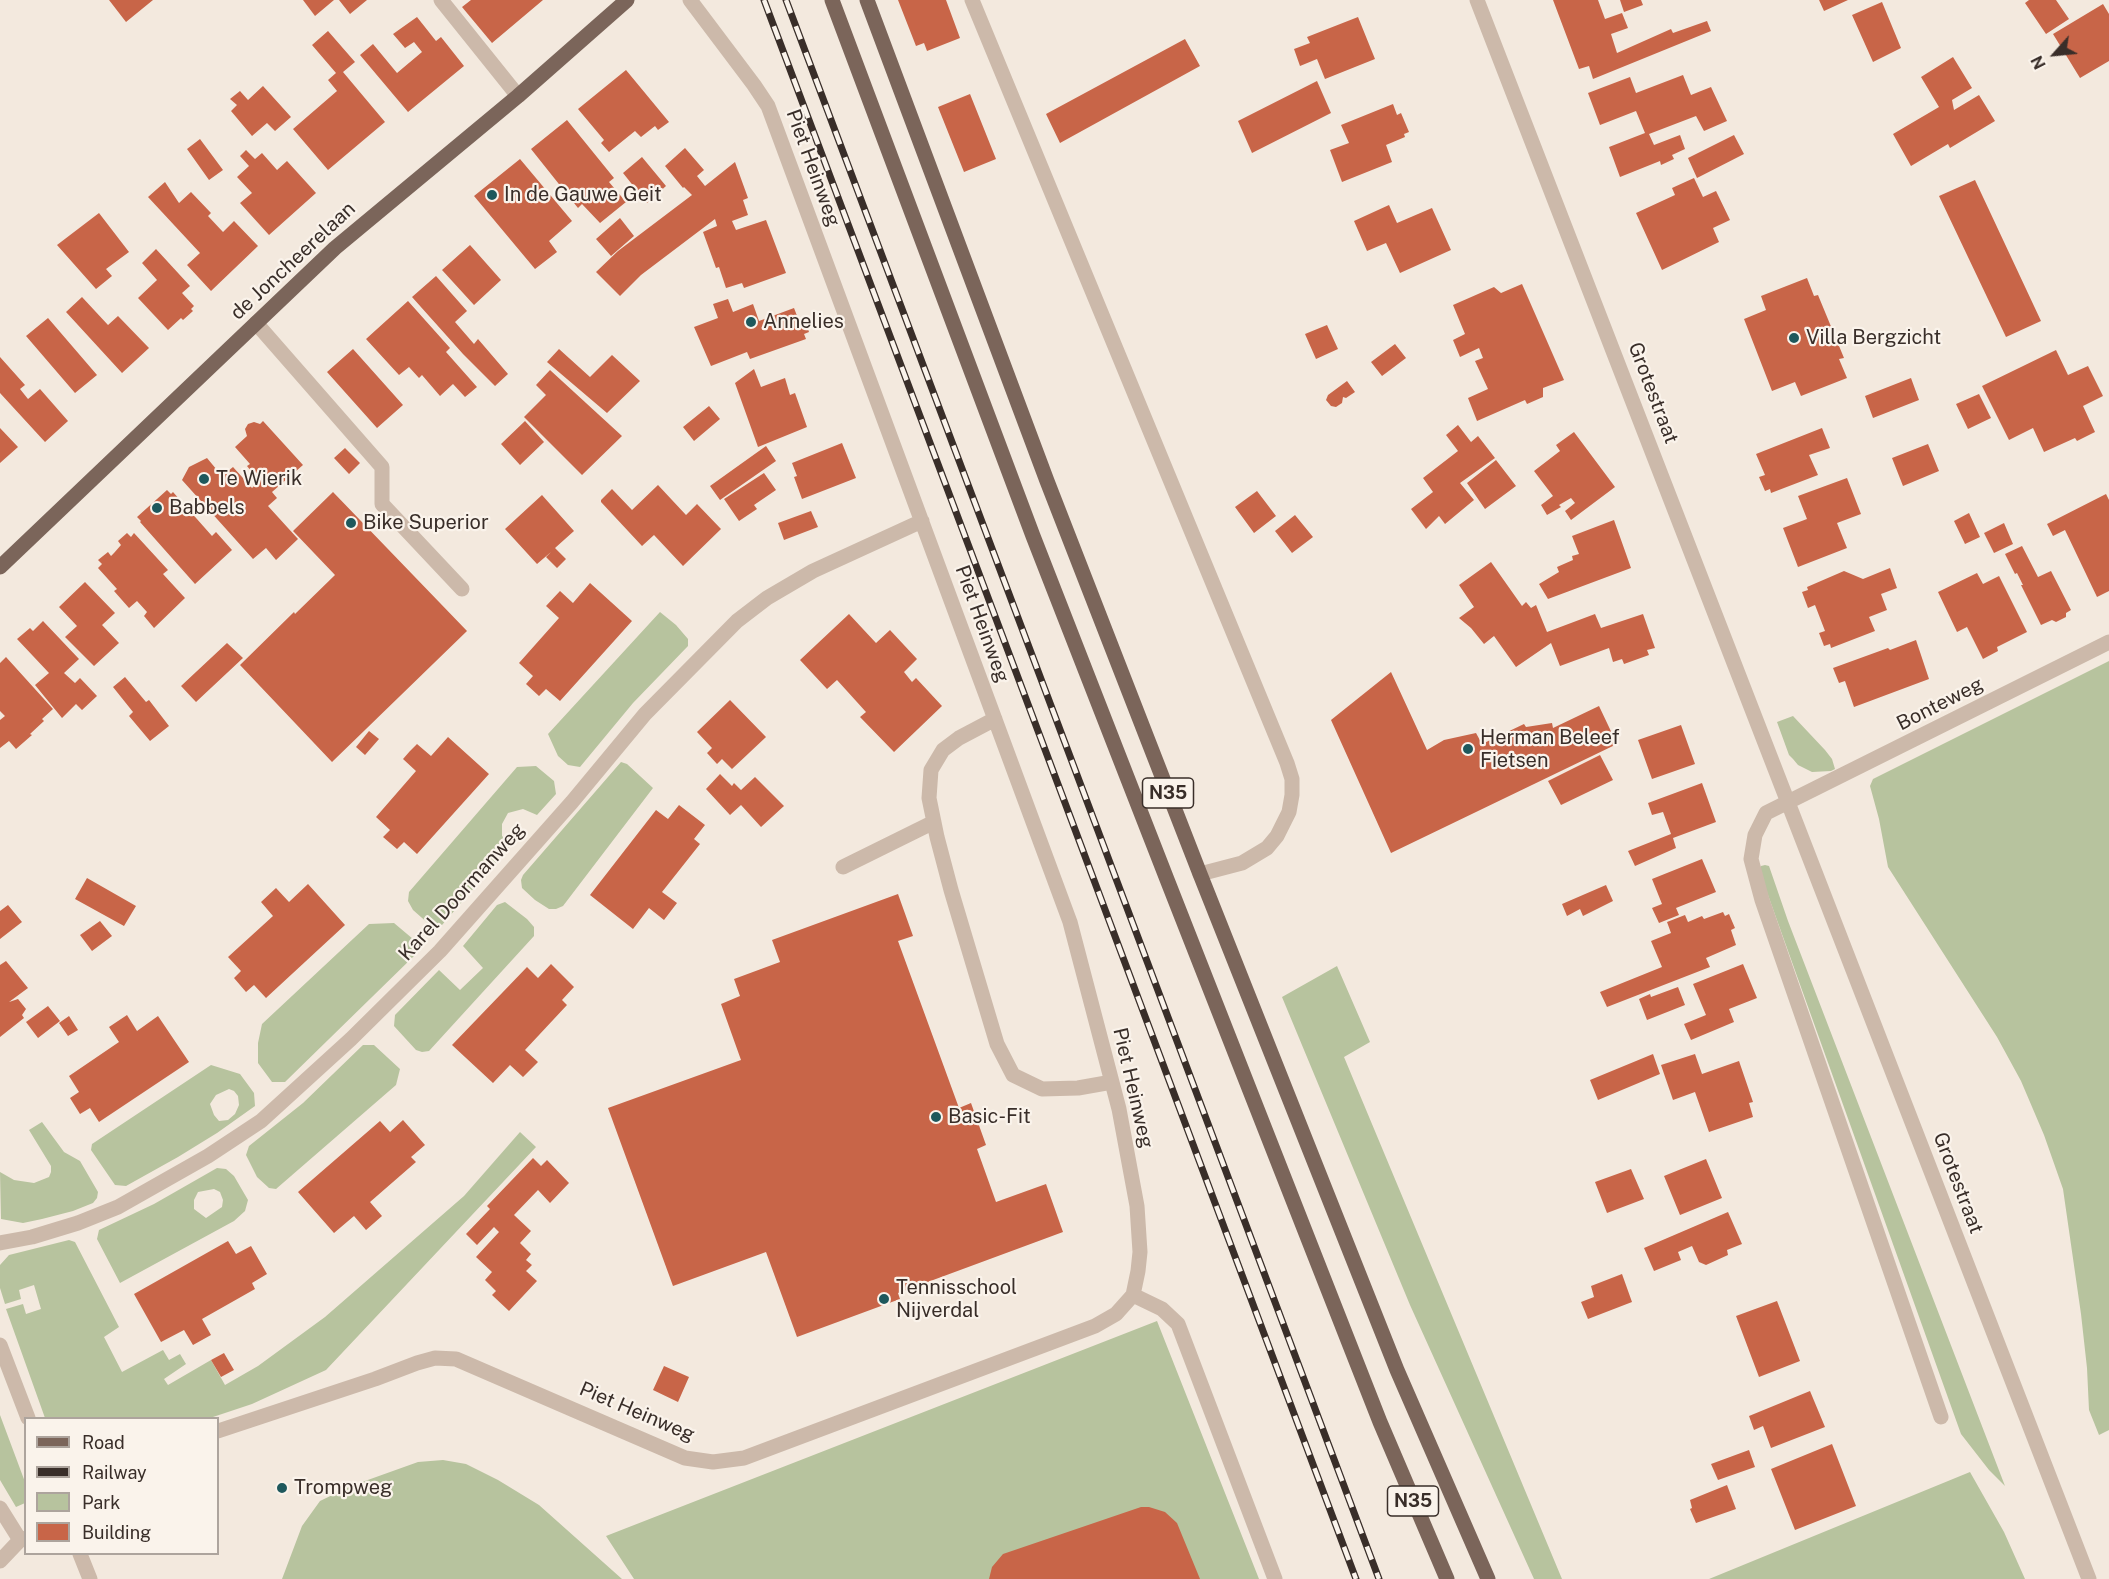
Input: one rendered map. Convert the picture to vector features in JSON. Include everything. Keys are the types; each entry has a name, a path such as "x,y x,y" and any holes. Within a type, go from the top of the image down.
{"main road":[{"name":"de Joncheerelaan","path":"0,567 335,248 518,96 627,0"},
{"name":"N35","path":"832,0 1029,525 1172,893 1380,1422 1447,1579"},
{"name":"N35","path":"867,0 1047,481 1200,874 1393,1359 1488,1579"}],"street":[{"path":"441,0 518,96"},
{"path":"972,0 1292,779 1289,812 1277,837 1267,848 1242,863 1200,874"},
{"name":"Grotestraat","path":"1477,0 2089,1579"},
{"name":"Piet Heinweg","path":"219,1431 417,1363 435,1358 456,1359 685,1458 713,1462 744,1458 1095,1326 1116,1314 1133,1294 1140,1252 1137,1206 1119,1109 1070,922 768,106 694,5"},
{"path":"256,323 382,467 382,504 462,589"},
{"name":"Karel Doormanweg","path":"0,1243 32,1237 78,1223 118,1207 208,1156 261,1121 351,1039 440,951 572,802 645,714 737,621 767,598 813,571 922,521"},
{"name":"Bonteweg","path":"1789,802 2109,642"},
{"path":"995,719 959,738 943,750 932,770 929,798 951,890 997,1044 1013,1075 1042,1089 1078,1088 1112,1082"},
{"path":"1789,802 1766,813 1755,835 1750,859 1762,900 1941,1417"},
{"path":"843,867 934,822"},
{"path":"1133,1294 1162,1309 1178,1324 1275,1579"},
{"path":"0,1345 27,1417"},
{"path":"0,1508 23,1539 0,1561"},
{"path":"80,1555 90,1579"}],"green space":[{"path":"660,612 688,639 688,646 633,703 580,767 568,765 558,756 548,734"},
{"path":"2109,661 2109,1430 2099,1435 2089,1410 2081,1314 2063,1189 2044,1135 2021,1081 1997,1037 1888,867 1870,786 1873,779"},
{"path":"1793,716 1825,750 1832,759 1835,769 1812,772 1798,765 1789,755 1777,722"},
{"path":"621,762 627,764 653,788 563,906 549,909 522,888 523,875"},
{"path":"536,766 554,781 556,794 537,815 523,809 508,813 502,824 502,836 511,845 442,925 430,925 413,910 408,901 409,892 517,767"},
{"path":"1765,865 1769,866 1788,921 2005,1486 1989,1470 1961,1434 1759,870"},
{"path":"505,902 534,927 534,936 429,1051 416,1050 394,1026 395,1015 439,970 460,990 483,968 463,946 497,905"},
{"path":"394,923 413,939 415,955 285,1082 272,1082 258,1063 258,1043 262,1024 369,924"},
{"path":"1337,966 1370,1042 1344,1057 1562,1579 1534,1579 1410,1305 1282,997"},
{"path":"363,1045 374,1045 400,1069 396,1085 276,1189 269,1188 257,1177 246,1155 249,1146 303,1103"},
{"path":"211,1065 240,1074 254,1093 255,1106 217,1133 126,1186 115,1185 91,1150 92,1144","holes":["229,1089 238,1096 239,1105 235,1114 228,1120 219,1121 210,1104 216,1095"]},
{"path":"42,1122 64,1152 80,1161 98,1192 97,1198 93,1203 73,1211 42,1219 23,1223 1,1219 0,1172 14,1180 34,1183 49,1177 51,1166 29,1130"},
{"path":"520,1132 536,1147 326,1370 252,1404 213,1417 45,1417 6,1309 23,1304 26,1314 41,1309 34,1285 19,1290 21,1299 5,1304 0,1288 0,1265 9,1255 69,1240 75,1242 119,1327 104,1337 122,1372 163,1350 169,1360 180,1354 186,1364 164,1379 168,1385 211,1360 225,1385 258,1366 325,1317 464,1196"},
{"path":"217,1168 226,1169 234,1176 248,1200 245,1211 234,1221 120,1283 97,1239 99,1230 154,1204","holes":["214,1189 220,1192 223,1200 222,1207 206,1218 194,1209 194,1200 198,1192"]},
{"path":"1157,1321 1259,1579 634,1579 606,1536"},
{"path":"0,1415 24,1479 24,1503 16,1507 0,1480"},
{"path":"443,1460 466,1464 539,1505 622,1579 282,1579 302,1526 320,1501 351,1486 418,1462"},
{"path":"1970,1472 2004,1532 2025,1579 1709,1579"}],"building":[{"path":"109,0 153,0 126,22"},
{"path":"303,0 334,0 315,16"},
{"path":"339,0 367,0 350,14"},
{"path":"471,0 543,0 492,43 462,7"},
{"path":"898,0 946,0 960,38 927,51 924,43 916,46"},
{"path":"1553,0 1598,0 1605,19 1622,13 1628,28 1611,34 1617,53 1671,29 1673,33 1707,21 1711,31 1593,79 1589,66 1579,69"},
{"path":"1620,0 1641,0 1643,5 1624,12"},
{"path":"1819,0 1848,0 1824,11"},
{"path":"2029,0 2056,0 2069,19 2046,34 2025,3"},
{"path":"1882,2 1901,48 1873,62 1852,15"},
{"path":"2103,4 2109,14 2109,61 2080,78 2053,34"},
{"path":"417,17 436,41 441,37 464,66 408,112 360,55 373,44 397,73 422,52 414,42 405,48 393,34"},
{"path":"1358,17 1375,59 1325,79 1317,59 1300,66 1294,49 1310,43 1307,37"},
{"path":"328,31 355,62 343,72 385,122 328,170 293,129 337,91 328,80 336,73 312,45"},
{"path":"1185,39 1200,66 1060,143 1046,114"},
{"path":"1953,57 1972,88 1952,100 1954,110 1979,95 1995,121 1950,148 1948,144 1911,166 1893,134 1939,107 1921,77"},
{"path":"626,70 669,122 658,130 655,126 641,137 635,131 609,152 601,143 604,140 578,109"},
{"path":"1683,75 1691,95 1711,87 1727,121 1704,131 1696,116 1649,134 1654,145 1680,135 1685,149 1672,155 1674,159 1661,165 1660,161 1620,177 1609,147 1645,133 1636,111 1600,125 1588,93 1630,77 1636,93"},
{"path":"1317,81 1331,113 1252,153 1238,121"},
{"path":"263,86 291,117 275,131 267,123 252,136 231,111 237,105 230,99 240,91 248,100"},
{"path":"970,94 996,159 964,172 938,107"},
{"path":"1393,104 1397,115 1401,113 1409,132 1404,134 1405,137 1386,145 1392,162 1342,182 1330,150 1349,143 1341,125"},
{"path":"567,120 614,178 609,182 626,202 600,223 582,204 578,208 531,149"},
{"path":"1734,135 1744,154 1697,178 1688,158"},
{"path":"200,139 223,170 209,180 187,149"},
{"path":"685,148 704,170 697,176 705,186 735,162 748,198 743,200 748,215 732,221 736,230 766,220 786,273 744,288 742,283 726,288 703,232 717,226 715,219 641,275 620,296 596,272 618,251 692,195 683,188 665,166"},
{"path":"246,150 255,159 262,153 277,170 287,161 316,193 269,235 240,203 252,193 237,177 249,166 240,156"},
{"path":"642,157 666,186 647,203 623,173"},
{"path":"520,159 572,221 549,241 557,252 535,269 474,196"},
{"path":"1694,178 1703,197 1716,191 1730,220 1713,228 1719,242 1662,270 1636,213 1675,195 1672,188"},
{"path":"1975,180 2041,321 2006,337 1939,196"},
{"path":"165,182 179,203 191,192 211,213 208,216 223,232 234,221 258,246 211,291 187,265 200,253 148,197"},
{"path":"1389,205 1397,223 1432,208 1451,250 1400,273 1386,243 1367,251 1354,221"},
{"path":"99,213 129,252 106,269 112,276 96,289 57,245"},
{"path":"620,218 634,236 611,256 596,239"},
{"path":"470,245 501,280 474,305 442,270"},
{"path":"156,249 190,286 182,293 194,306 191,309 193,311 168,330 138,298 157,280 142,263"},
{"path":"436,276 467,311 455,322 474,344 478,339 508,374 495,386 412,297"},
{"name":"Villa Bergzicht","path":"1807,278 1814,296 1818,295 1844,358 1839,359 1847,378 1801,396 1795,382 1772,391 1744,319 1766,310 1761,296"},
{"path":"1522,284 1564,380 1543,388 1543,397 1527,404 1525,400 1477,421 1468,398 1488,389 1475,361 1483,358 1479,348 1460,357 1453,340 1465,334 1453,305 1494,287 1501,293"},
{"path":"82,297 108,325 118,316 149,348 122,373 66,312"},
{"path":"728,299 733,312 753,304 759,321 794,308 799,321 804,319 809,332 804,334 806,339 750,359 747,352 711,366 694,327 718,318 713,304"},
{"path":"408,301 450,348 446,352 477,387 465,397 453,384 440,396 422,375 419,378 409,367 399,375 366,339"},
{"path":"48,318 97,375 75,393 26,336"},
{"path":"1327,325 1338,349 1316,359 1305,334"},
{"path":"1395,344 1406,358 1382,376 1371,362"},
{"path":"353,349 403,405 377,428 327,372"},
{"path":"559,349 590,377 612,355 640,381 607,413 547,362"},
{"path":"2056,350 2068,375 2088,366 2103,396 2083,406 2095,432 2077,441 2075,438 2044,452 2033,428 2009,440 1982,386"},
{"path":"0,357 25,385 20,389 28,399 40,389 68,421 45,442 0,393"},
{"path":"754,369 761,387 785,378 790,395 795,393 807,427 758,447 735,383"},
{"path":"550,370 622,436 582,475 524,417 546,395 536,385"},
{"path":"1911,378 1919,400 1873,418 1865,396"},
{"path":"1347,381 1355,392 1346,398 1343,397 1342,403 1336,407 1331,406 1326,400 1328,395"},
{"path":"1979,394 1991,418 1968,429 1956,404"},
{"path":"709,406 720,419 694,441 683,427"},
{"path":"263,421 303,465 272,492 277,498 268,506 298,539 276,560 266,548 253,559 182,480 189,467 207,458 222,476 233,467 252,488 259,481 247,466 250,464 235,447 247,436 245,429 248,424 254,422 260,424"},
{"path":"525,421 544,442 520,465 501,444"},
{"path":"1458,425 1471,442 1478,436 1495,458 1460,483 1474,500 1445,524 1439,516 1426,529 1411,509 1433,492 1423,478 1458,451 1446,435"},
{"path":"0,428 18,447 0,463"},
{"path":"1822,428 1830,448 1809,455 1818,475 1771,493 1770,489 1765,491 1759,477 1765,475 1756,454"},
{"path":"1574,432 1615,487 1571,520 1565,511 1575,503 1571,498 1547,515 1541,505 1553,496 1534,471 1560,451 1556,445"},
{"path":"842,443 856,478 802,499 794,477 797,476 792,463"},
{"path":"1928,444 1939,471 1903,486 1892,458"},
{"path":"766,446 776,461 720,500 710,486"},
{"path":"345,448 360,463 349,474 334,458"},
{"path":"1496,460 1516,486 1485,509 1467,483"},
{"path":"764,473 776,490 754,505 757,509 739,521 724,499"},
{"path":"1847,478 1861,514 1837,523 1847,548 1798,567 1783,528 1807,519 1798,496"},
{"path":"658,485 686,515 697,504 721,529 683,566 654,535 642,546 601,502 612,489 632,510"},
{"path":"167,490 171,494 173,492 212,536 216,532 232,550 195,584 137,517"},
{"path":"1257,491 1276,516 1254,533 1235,507"},
{"path":"333,492 467,631 332,762 240,665 335,575 293,531"},
{"path":"2106,494 2109,500 2109,591 2097,597 2065,530 2053,536 2047,524"},
{"path":"542,495 574,531 555,548 566,559 557,568 546,557 551,552 537,564 505,529"},
{"path":"811,511 818,527 784,540 778,523"},
{"path":"1969,513 1980,537 1965,544 1954,521"},
{"path":"1295,515 1313,537 1292,553 1275,531"},
{"path":"1614,520 1631,568 1548,599 1539,584 1559,572 1557,567 1573,560 1572,556 1579,554 1572,536"},
{"path":"2004,523 2013,544 1994,553 1984,533"},
{"path":"127,533 131,537 134,533 168,570 163,574 185,598 154,628 144,616 147,612 137,601 129,608 114,591 117,589 98,568 102,564 98,560 108,552 111,556 121,545 118,541"},
{"path":"2022,546 2038,577 2051,571 2071,610 2066,613 2066,617 2041,625 2017,573 2015,574 2005,554"},
{"path":"1491,562 1522,606 1526,602 1531,608 1536,605 1547,632 1595,614 1601,628 1643,614 1655,648 1647,650 1649,655 1624,664 1622,659 1613,662 1609,648 1560,666 1551,643 1516,667 1494,636 1484,644 1459,618 1474,607 1459,585"},
{"path":"1890,568 1897,588 1881,594 1887,610 1869,617 1875,631 1831,648 1830,644 1824,646 1819,633 1825,631 1815,605 1808,608 1802,592 1808,590 1807,587 1844,571 1863,579"},
{"path":"1977,573 1983,584 1999,576 2027,632 1997,647 1998,651 1983,659 1967,627 1957,632 1938,592"},
{"path":"85,582 115,613 102,625 119,643 94,666 65,637 77,626 59,607"},
{"path":"590,583 632,621 560,701 546,689 539,696 526,684 533,676 519,663 559,618 546,606 560,591 573,603"},
{"path":"849,614 876,643 890,630 917,659 904,672 912,682 916,678 942,706 894,752 860,717 866,712 837,680 827,689 800,660"},
{"path":"43,621 79,659 64,673 75,683 80,678 97,696 82,710 76,704 62,718 35,685 49,673 17,639 30,628 33,631"},
{"path":"1916,640 1929,679 1854,707 1845,681 1839,683 1833,668"},
{"path":"227,643 243,658 196,702 181,686"},
{"path":"6,657 53,709 42,719 44,721 30,734 32,735 16,749 9,741 0,748 0,720 5,716 0,711 0,663"},
{"path":"1391,672 1427,750 1444,740 1476,733 1482,744 1524,724 1526,727 1552,723 1553,728 1599,706 1617,744 1391,853 1331,720"},
{"path":"125,677 146,702 149,700 169,726 150,741 129,716 133,712 113,687"},
{"path":"730,700 766,737 732,769 722,759 717,764 707,753 712,748 697,732"},
{"path":"1681,725 1695,764 1652,779 1638,740"},
{"path":"369,731 379,739 365,755 356,747"},
{"path":"448,737 489,774 417,854 404,842 397,849 383,837 390,830 376,817 416,771 403,759 410,751 417,744 431,756"},
{"path":"1600,755 1613,780 1561,805 1548,781"},
{"path":"720,774 732,786 734,783 741,790 755,777 784,806 761,827 741,805 730,815 706,789"},
{"path":"1702,783 1716,822 1673,838 1676,848 1635,866 1628,851 1671,834 1663,812 1652,815 1648,803"},
{"path":"679,805 705,825 694,839 700,844 662,892 677,903 664,920 649,908 633,929 590,895 656,810 668,819"},
{"path":"1702,859 1716,892 1676,908 1679,915 1659,923 1652,908 1662,904 1652,879"},
{"path":"87,878 136,906 124,926 75,899"},
{"path":"308,884 345,925 266,998 254,985 246,992 234,978 241,971 228,957 273,916 261,902 276,888 289,902"},
{"path":"1606,885 1613,901 1583,916 1580,909 1567,916 1562,904"},
{"path":"898,894 913,936 898,941 959,1108 971,1103 986,1145 977,1149 996,1202 1046,1184 1063,1232 898,1293 900,1299 797,1337 766,1252 673,1286 608,1108 741,1060 721,1004 740,996 734,979 780,962 772,940"},
{"path":"8,905 22,922 0,939 0,911"},
{"path":"1723,912 1725,916 1729,914 1735,928 1731,930 1736,945 1706,958 1710,967 1607,1007 1600,992 1662,967 1651,941 1671,933 1667,922 1685,915 1688,922 1702,916 1704,919"},
{"path":"100,921 112,936 92,951 80,935"},
{"path":"6,961 28,988 9,1002 18,999 26,1009 22,1015 24,1018 0,1037 0,965"},
{"path":"551,964 574,987 562,1000 567,1005 525,1050 538,1062 523,1077 510,1065 493,1083 452,1045 527,967 538,978"},
{"path":"1743,964 1757,998 1729,1009 1734,1022 1691,1040 1684,1024 1706,1015 1693,984"},
{"path":"1678,987 1685,1005 1647,1020 1639,999"},
{"path":"48,1006 60,1021 38,1038 26,1022"},
{"path":"127,1015 137,1031 158,1016 189,1062 99,1122 90,1108 80,1114 70,1098 79,1092 69,1076 119,1042 109,1027"},
{"path":"69,1016 78,1030 68,1036 59,1023"},
{"path":"1653,1054 1660,1074 1598,1100 1590,1080"},
{"path":"1695,1054 1702,1074 1739,1061 1753,1102 1749,1103 1753,1117 1709,1132 1695,1092 1673,1100 1661,1065"},
{"path":"403,1120 425,1145 411,1157 416,1162 370,1202 382,1216 366,1230 354,1216 334,1233 298,1192 380,1121 390,1132"},
{"path":"533,1158 541,1166 547,1160 569,1183 550,1203 538,1190 514,1215 531,1231 520,1243 531,1254 526,1260 532,1265 526,1271 537,1281 509,1311 492,1295 496,1291 485,1280 492,1272 476,1257 499,1232 494,1227 477,1245 466,1234 490,1209 487,1206"},
{"path":"1706,1159 1722,1198 1680,1215 1664,1176"},
{"path":"1631,1169 1644,1199 1607,1213 1595,1182"},
{"path":"1728,1212 1742,1244 1727,1250 1728,1255 1706,1265 1699,1262 1692,1246 1678,1252 1681,1260 1654,1271 1644,1248"},
{"path":"228,1241 236,1254 251,1246 267,1274 252,1283 255,1289 202,1319 211,1335 193,1345 184,1330 161,1342 134,1294"},
{"path":"1622,1274 1632,1302 1588,1319 1581,1302 1594,1297 1591,1286"},
{"path":"1777,1301 1800,1361 1759,1377 1736,1316"},
{"path":"224,1353 234,1370 221,1377 211,1360"},
{"path":"664,1366 689,1377 678,1402 653,1390"},
{"path":"1810,1391 1825,1427 1771,1448 1763,1426 1754,1430 1749,1416"},
{"path":"1832,1444 1856,1506 1795,1530 1771,1469"},
{"path":"1749,1450 1755,1467 1718,1480 1711,1464"},
{"path":"1727,1485 1736,1509 1696,1523 1690,1509 1692,1508 1690,1500"},
{"path":"1141,1507 1165,1512 1177,1523 1200,1579 989,1579 992,1567 1003,1554"}],"railway":[{"path":"764,0 1356,1579"},
{"path":"786,0 1379,1579"}],"place":[{"name":"In de Gauwe Geit","path":"492,195"},
{"name":"Annelies","path":"751,322"},
{"name":"Villa Bergzicht","path":"1794,338"},
{"name":"Te Wierik","path":"204,479"},
{"name":"Babbels","path":"157,508"},
{"name":"Bike Superior","path":"351,523"},
{"name":"Herman Beleef Fietsen","path":"1468,749"},
{"name":"Basic-Fit","path":"936,1117"},
{"name":"Tennisschool Nijverdal","path":"884,1299"},
{"name":"Trompweg","path":"282,1488"}]}
